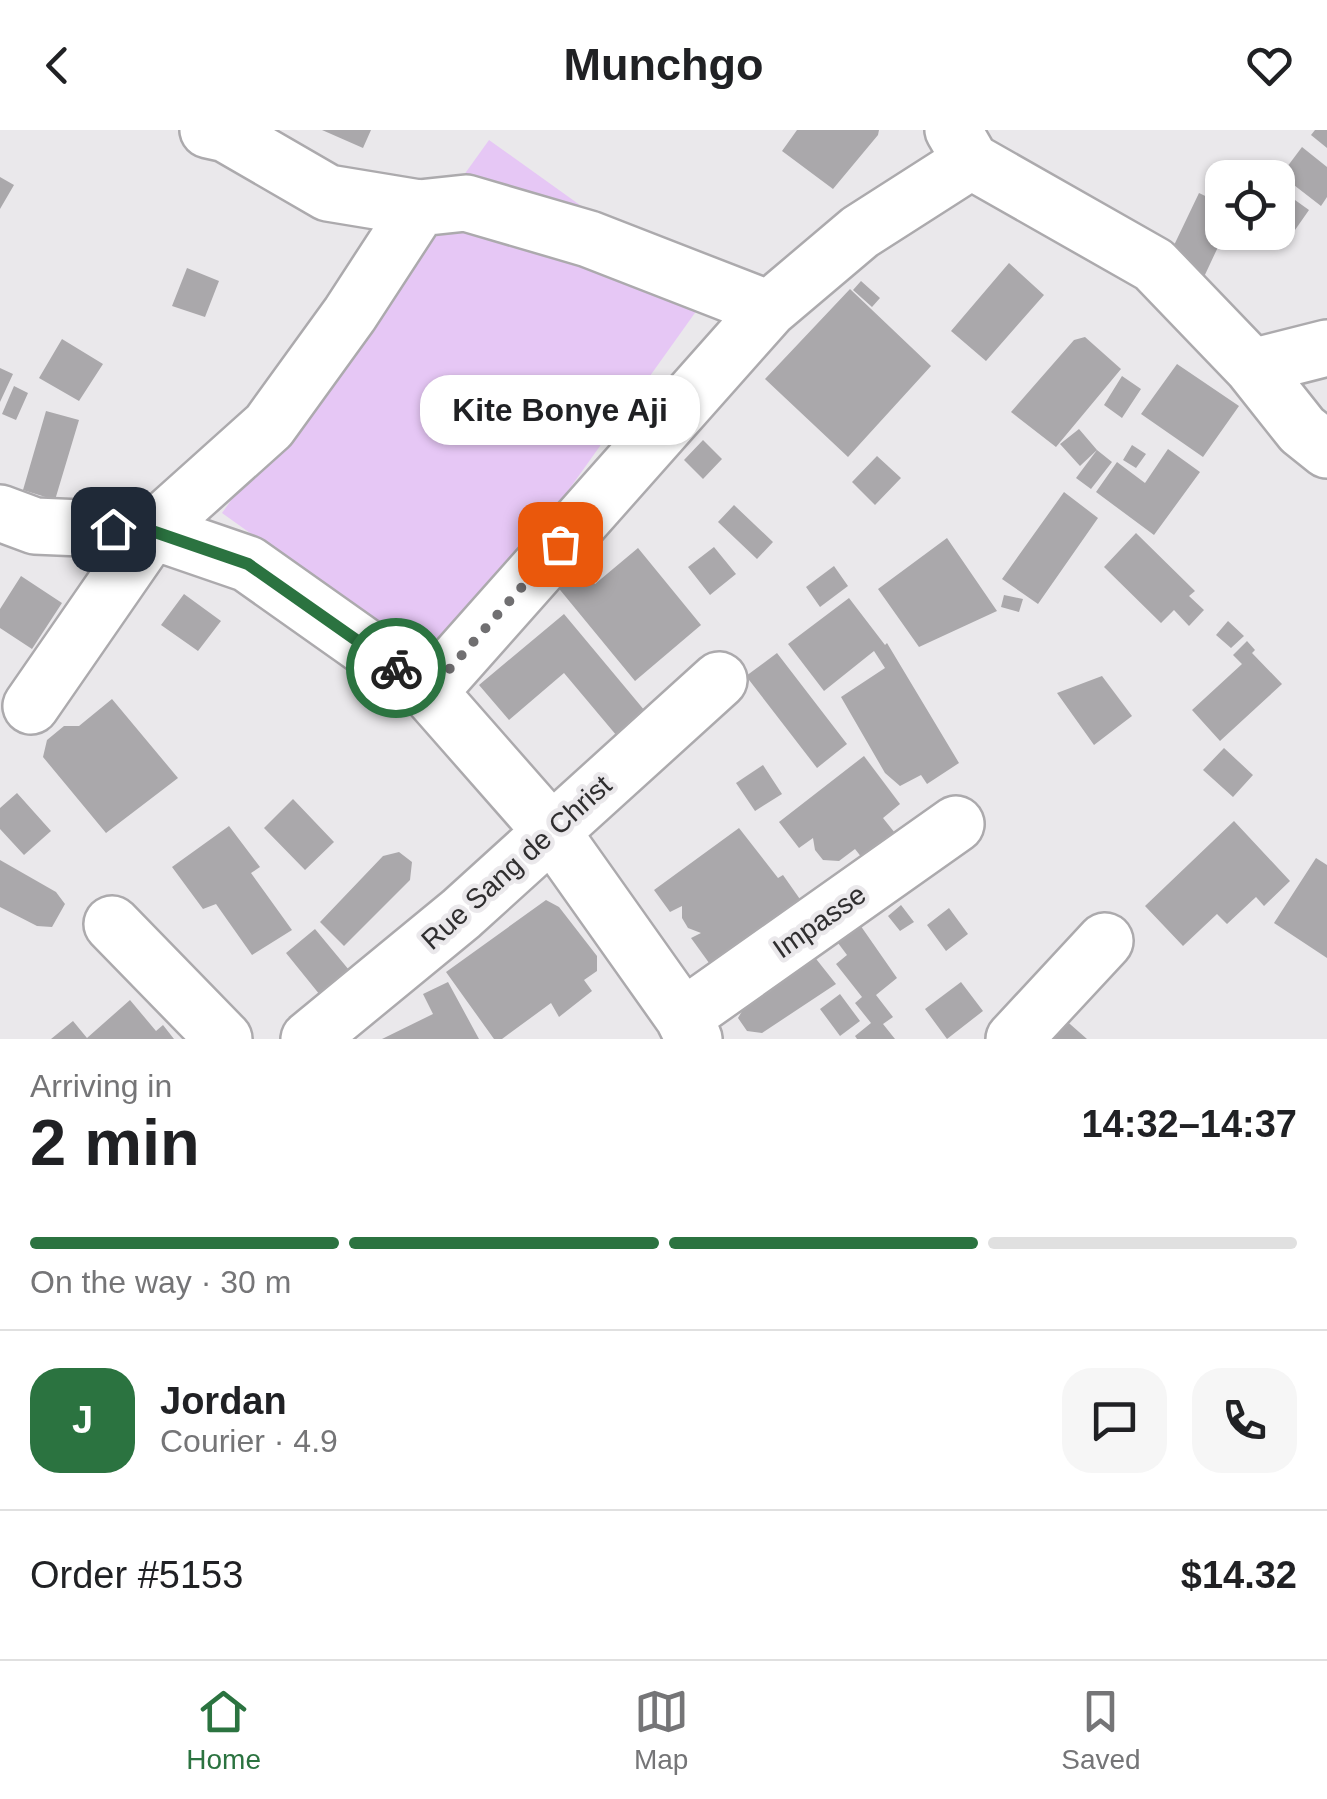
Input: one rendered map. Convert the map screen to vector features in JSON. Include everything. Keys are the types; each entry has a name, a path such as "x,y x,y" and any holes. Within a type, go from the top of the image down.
{"street":[{"path":"208,130 226,134 328,193 419,208 466,203 589,239 770,309"},
{"path":"429,692 770,309 962,146 1154,265 1252,367 1302,430 1327,450"},
{"path":"31,706 152,531 269,426 350,314 419,208"},
{"path":"1252,367 1327,348"},
{"path":"0,514 35,526 152,531 248,564 429,692 552,832 689,1028"},
{"name":"Rue Sang de Christ","path":"309,1039 460,914 719,680"},
{"name":"Impasse","path":"689,1028 956,824"},
{"path":"112,924 224,1039"},
{"path":"1014,1039 1106,941"}],"shaded area":[{"path":"489,140 707,296 441,669 222,513"}],"building":[{"path":"322,130 371,130 363,148"},
{"path":"797,130 879,130 833,189 782,151"},
{"path":"1315,130 1327,130 1327,148 1311,135"},
{"path":"1302,147 1327,167 1327,197 1321,206 1295,186 1292,160"},
{"path":"0,177 14,185 0,209"},
{"path":"1199,193 1205,196 1205,250 1217,250 1203,279 1166,262"},
{"path":"1295,200 1309,210 1295,230"},
{"path":"1009,263 1044,295 986,361 951,331"},
{"path":"187,268 219,281 205,317 172,306"},
{"path":"861,281 880,298 872,307 853,290"},
{"path":"850,289 931,366 848,457 765,379"},
{"path":"1085,337 1121,369 1056,447 1011,412 1074,340"},
{"path":"62,339 103,364 79,401 39,378"},
{"path":"1177,364 1239,406 1203,457 1141,414"},
{"path":"0,368 13,374 0,402"},
{"path":"1122,376 1141,389 1122,418 1104,405"},
{"path":"14,386 28,393 16,420 2,414"},
{"path":"46,411 79,420 55,500 23,490"},
{"path":"1079,429 1097,450 1080,466 1060,444"},
{"path":"703,440 722,459 703,479 684,460"},
{"path":"1132,445 1146,454 1136,468 1123,460"},
{"path":"1168,449 1200,472 1154,535 1096,492 1117,462 1145,483"},
{"path":"1097,450 1112,462 1091,489 1076,478"},
{"path":"877,456 901,478 875,505 852,482"},
{"path":"1064,492 1098,518 1038,604 1002,579"},
{"path":"734,505 773,542 757,559 718,522"},
{"path":"1136,533 1195,591 1189,596 1204,610 1189,626 1174,610 1161,623 1104,567"},
{"path":"947,538 997,611 919,647 878,589"},
{"path":"714,547 736,574 710,595 688,567"},
{"path":"638,548 701,625 635,681 556,585 580,565 595,584"},
{"path":"834,566 848,586 820,607 806,587"},
{"path":"21,576 62,603 32,649 0,628 0,609"},
{"path":"184,594 221,621 198,651 161,625"},
{"path":"1004,595 1023,599 1019,612 1001,607"},
{"path":"849,598 887,643 959,763 927,784 921,775 900,786 885,773 841,697 885,668 874,651 824,691 788,644"},
{"path":"564,614 650,717 622,742 564,673 509,720 479,685"},
{"path":"1228,621 1244,636 1231,648 1216,635"},
{"path":"1247,641 1255,650 1252,653 1282,684 1220,741 1192,710 1242,664 1233,655"},
{"path":"777,653 847,744 817,768 746,676"},
{"path":"1102,676 1132,716 1094,745 1057,693"},
{"path":"112,699 178,778 106,833 43,757 47,740 64,726 79,726"},
{"path":"1224,748 1253,775 1233,797 1203,770"},
{"path":"864,756 900,804 883,818 899,838 866,863 855,849 839,861 823,860 815,850 813,838 799,848 779,822"},
{"path":"763,765 782,794 755,811 736,783"},
{"path":"17,793 51,831 24,855 0,829 0,808"},
{"path":"293,799 334,842 305,870 264,828"},
{"path":"1234,821 1290,881 1264,906 1256,897 1227,924 1217,914 1183,946 1145,906"},
{"path":"229,826 260,867 251,873 292,930 252,955 216,904 203,909 172,867"},
{"path":"739,828 778,878 783,875 809,912 712,967 691,938 701,933 688,928 682,918 682,906 670,912 654,890"},
{"path":"399,852 412,862 410,880 344,946 320,922 383,856"},
{"path":"1316,858 1327,865 1327,958 1274,923"},
{"path":"0,860 56,892 65,904 52,927 37,926 0,907"},
{"path":"546,900 559,907 597,956 597,971 584,980 592,991 559,1017 551,1003 502,1039 494,1039 446,972"},
{"path":"901,905 914,922 900,931 888,916"},
{"path":"949,908 968,934 946,951 927,925"},
{"path":"858,922 897,978 876,995 893,1017 883,1024 895,1039 855,1036 871,1023 855,1003 862,997 836,964 847,955 835,939"},
{"path":"315,929 349,970 320,995 286,953"},
{"path":"813,955 836,984 762,1033 747,1031 738,1018 745,1006"},
{"path":"448,982 479,1039 382,1039 433,1014 423,994"},
{"path":"961,982 983,1011 947,1039 925,1009"},
{"path":"840,994 860,1021 840,1036 820,1009"},
{"path":"130,1000 156,1031 163,1025 174,1039 51,1039 73,1021 87,1038"},
{"path":"1062,1017 1087,1039 1043,1039"}],"way so far":[{"path":"396,668 429,692 560,544"}],"place":[{"name":"Kite Bonye Aji","path":"560,544"}],"route":[{"path":"113,529 152,531 248,564 396,668"}]}
